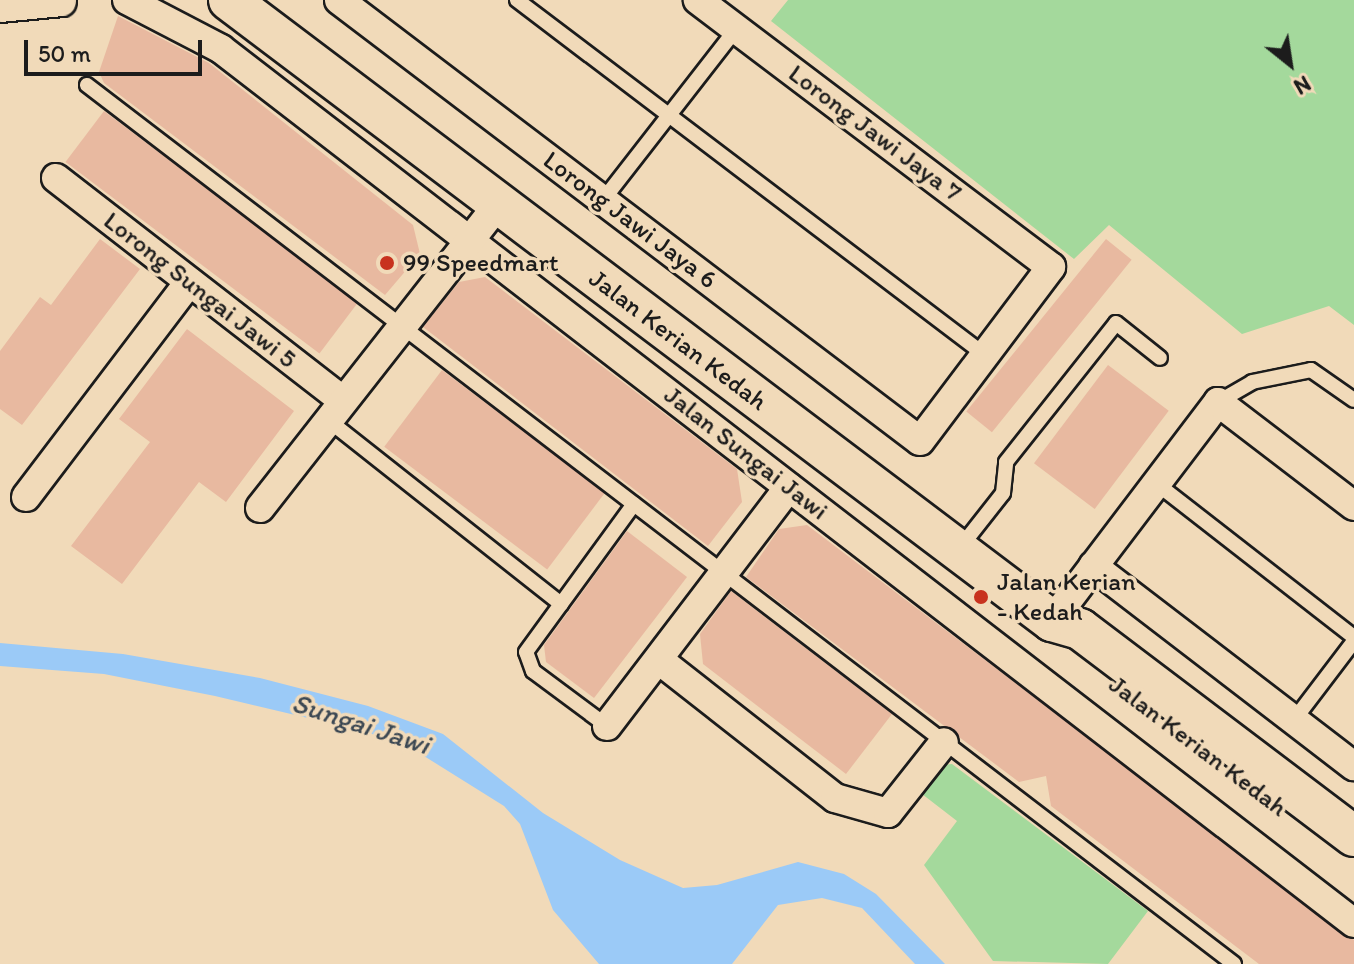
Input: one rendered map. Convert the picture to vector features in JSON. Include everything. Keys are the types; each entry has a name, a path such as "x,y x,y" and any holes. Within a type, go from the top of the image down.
{"main road":[{"name":"Jalan Kerian Kedah","path":"248,6 498,205 958,551 1052,621 1080,629 1354,836"},
{"name":"Jalan Kerian Kedah","path":"1052,621 1063,646 1354,863"}],"street":[{"name":"Jalan Sungai Jawi","path":"127,0 221,49 1354,923"},
{"name":"Lorong Jawi Jaya 6","path":"339,0 920,441 985,355"},
{"name":"Lorong Jawi Jaya 7","path":"698,0 1051,267 985,355"},
{"path":"0,8 62,2"},
{"name":"Lorong Sungai Jawi 5","path":"56,178 189,282 336,411"},
{"path":"260,508 498,205"},
{"path":"26,497 189,282"},
{"path":"1052,621 1218,402 1354,506"},
{"path":"607,726 789,487"},
{"path":"1093,566 1354,766"},
{"path":"659,660 835,798 888,813 944,742"}],"lane":[{"path":"517,0 985,355"},
{"path":"603,200 736,29"},
{"path":"87,85 1234,964"},
{"path":"958,551 1003,493 1006,462 1116,323 1160,358"},
{"path":"1218,402 1252,382 1311,370 1354,400"},
{"path":"336,411 561,604"},
{"path":"1156,483 1354,639 1294,720"},
{"path":"607,726 533,671 526,652 634,504"}],"green space":[{"path":"788,0 1354,0 1354,325 1329,306 1242,334 1109,225 1074,259 771,21"},
{"path":"952,764 1148,911 1108,964 993,961 924,865 957,821 922,794 941,765"}],"water":[{"name":"Sungai Jawi","path":"0,643 123,654 260,678 368,706 443,734 543,813 620,860 683,888 717,885 798,862 844,874 876,894 945,964 915,964 862,908 822,898 778,905 732,964 599,964 553,910 520,824 504,806 416,751 367,732 215,696 104,674 0,666"}],"building":[{"path":"118,16 209,63 413,225 420,254 385,295 104,83 99,72"},
{"path":"104,111 358,302 319,353 65,162"},
{"path":"100,239 140,269 22,425 0,409 0,351 40,297 51,305"},
{"path":"1106,239 1132,260 992,432 966,412"},
{"path":"485,277 737,469 742,502 708,546 423,327 459,282"},
{"path":"187,329 294,411 226,502 199,482 122,584 71,546 150,442 119,419"},
{"path":"1108,365 1169,411 1095,509 1034,463"},
{"path":"442,370 605,493 547,569 384,447"},
{"path":"807,525 1354,940 1354,964 1259,964 1051,806 1046,776 1019,782 746,577 779,529"},
{"path":"627,531 687,577 594,698 546,662 544,645"},
{"path":"731,591 892,714 846,774 703,664 700,634"}],"place":[{"name":"99 Speedmart","path":"387,263"},
{"name":"Jalan Kerian - Kedah","path":"981,597"}]}
